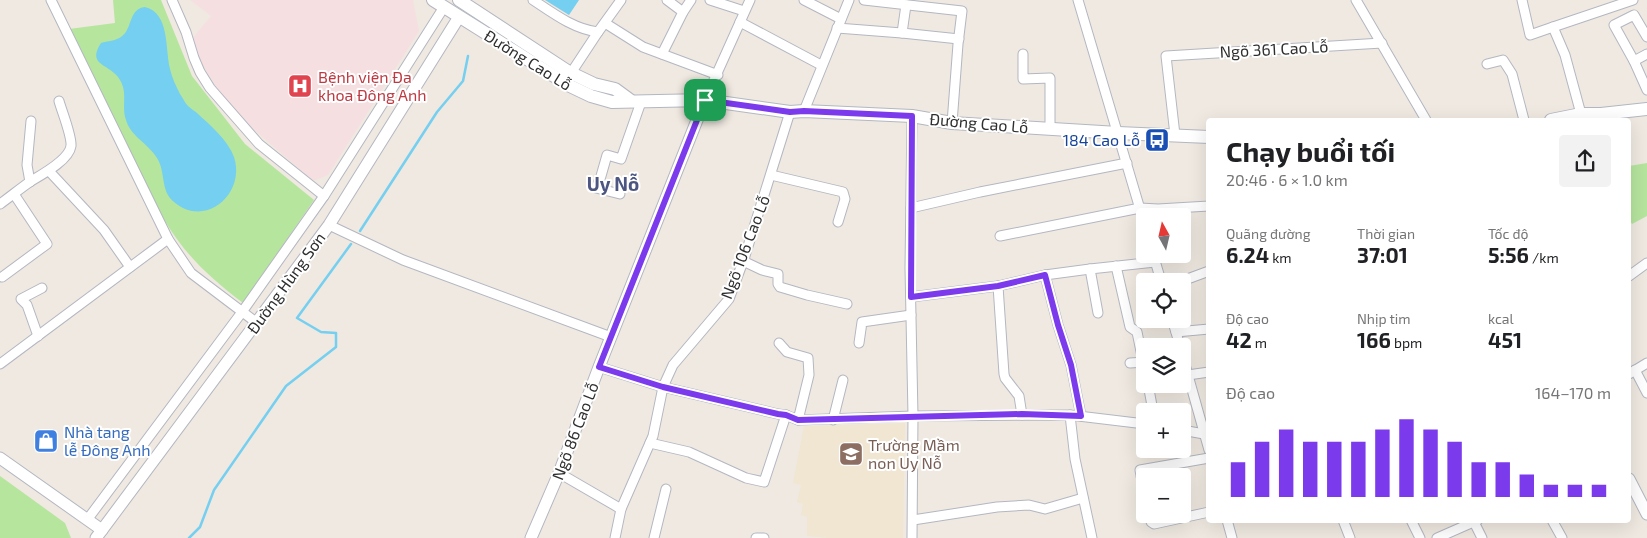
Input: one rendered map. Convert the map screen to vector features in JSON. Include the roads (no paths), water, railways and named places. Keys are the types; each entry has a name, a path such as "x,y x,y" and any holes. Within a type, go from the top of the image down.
{"main road":[{"name":"Đường Cao Lỗ","path":"433,0 570,86 590,96 612,102 705,100 790,112 912,116 952,123 1118,134 1206,136"},
{"name":"Đường Cao Lỗ","path":"466,2 571,73 594,84 614,89 636,101"},
{"path":"1561,118 1580,114 1602,117 1647,109"}],"street":[{"path":"51,0 168,239 191,273 257,323"},
{"path":"172,0 200,72 210,88 259,144 324,196"},
{"path":"534,0 554,14 582,29 598,32"},
{"path":"571,73 621,0"},
{"path":"667,0 683,12"},
{"path":"662,54 690,0"},
{"path":"710,0 744,11"},
{"path":"705,100 718,75 750,0"},
{"path":"804,0 839,24 902,34 958,39"},
{"path":"804,111 849,0"},
{"path":"864,0 962,11 952,123"},
{"path":"1078,0 1140,208"},
{"path":"1356,0 1425,118"},
{"path":"1522,0 1530,35 1632,0"},
{"path":"902,34 906,5"},
{"path":"87,520 242,312 324,196 444,7"},
{"path":"1647,37 1634,16 1614,25 1634,61 1647,90"},
{"name":"Đường Hùng Sơn","path":"99,534 329,224 459,17"},
{"path":"740,22 822,65"},
{"path":"605,24 643,47 718,75"},
{"path":"1553,27 1565,55 1580,114"},
{"name":"Ngõ 361 Cao Lỗ","path":"1175,135 1166,56 1382,43"},
{"path":"1023,54 1022,79 1050,78 1050,129"},
{"path":"1634,61 1647,54"},
{"path":"1487,64 1503,60 1512,74 1523,118"},
{"name":"Ngõ 86 Cao Lỗ","path":"531,538 559,473 705,100"},
{"path":"0,204 49,171 68,153 71,146 59,101"},
{"path":"620,194 596,188 607,155 621,159 636,101"},
{"name":"Ngõ 106 Cao Lỗ","path":"615,538 621,509 653,436 663,387 673,365 729,299 743,261 790,112"},
{"path":"912,116 912,538"},
{"path":"30,182 27,165 31,121"},
{"path":"911,208 980,192 1127,163"},
{"path":"49,171 104,230 130,267"},
{"path":"771,174 843,192 845,199 838,222"},
{"path":"2,277 48,244 14,194"},
{"path":"1175,208 1206,206"},
{"path":"1000,236 1136,209"},
{"path":"329,224 403,260 611,337"},
{"path":"0,364 168,239"},
{"path":"743,261 762,270 778,274 778,284 780,287 847,304"},
{"path":"911,297 998,286 1045,275 1136,262"},
{"path":"1631,275 1647,263"},
{"path":"1116,266 1130,327 1137,332 1138,338"},
{"path":"1090,269 1098,314"},
{"path":"1191,278 1206,272"},
{"path":"1045,275 1071,365 1081,416"},
{"path":"998,286 1004,374 1019,396 1022,414"},
{"path":"38,336 27,305 21,299 42,288"},
{"path":"859,343 862,322 911,315"},
{"path":"1175,328 1178,338"},
{"path":"1176,332 1206,329"},
{"path":"779,343 786,352 808,358 809,375 798,420"},
{"path":"1130,363 1136,364"},
{"path":"1647,363 1632,372 1647,393"},
{"path":"599,367 663,387 786,415 798,420 1022,414 1070,415 1136,423"},
{"path":"1191,375 1206,372"},
{"path":"833,420 843,380"},
{"path":"1191,386 1206,440"},
{"path":"650,443 690,452 746,478 764,482 786,415"},
{"path":"1070,415 1075,459 1092,538"},
{"path":"1191,432 1204,434"},
{"path":"0,458 87,520 99,534"},
{"path":"1152,468 1206,459"},
{"path":"559,473 621,509"},
{"path":"1631,483 1647,514"},
{"path":"654,538 666,489"},
{"path":"913,520 997,507 1029,505 1045,509 1083,498"},
{"path":"1191,516 1206,513"},
{"path":"1228,523 1232,538"},
{"path":"1344,523 1350,538"},
{"path":"1412,523 1420,538"},
{"path":"1437,538 1471,523"},
{"path":"1476,523 1482,538"},
{"path":"1554,523 1562,538"},
{"path":"756,538 764,538"}],"water":[{"path":"545,0 579,0 569,15"},
{"path":"145,7 159,16 163,24 170,69 180,94 188,106 223,139 234,157 236,170 234,183 229,194 221,203 210,209 199,211 186,209 170,198 165,187 160,163 128,126 121,82 114,72 97,60 97,50 101,43 121,37 136,11"}],"waterway":[{"path":"360,231 437,112 463,81 468,56"},
{"path":"189,538 200,527 214,490 286,386 336,347 336,333 321,332 297,318 351,244"}],"place":[{"name":"Bệnh viện Đa khoa Đông Anh","path":"300,86"},
{"name":"184 Cao Lỗ","path":"1157,140"},
{"name":"Nhà tang lễ Đông Anh","path":"46,441"},
{"name":"Trường Mầm non Uy Nỗ","path":"851,454"}],"district":[{"name":"Uy Nỗ","path":"613,184"}]}
